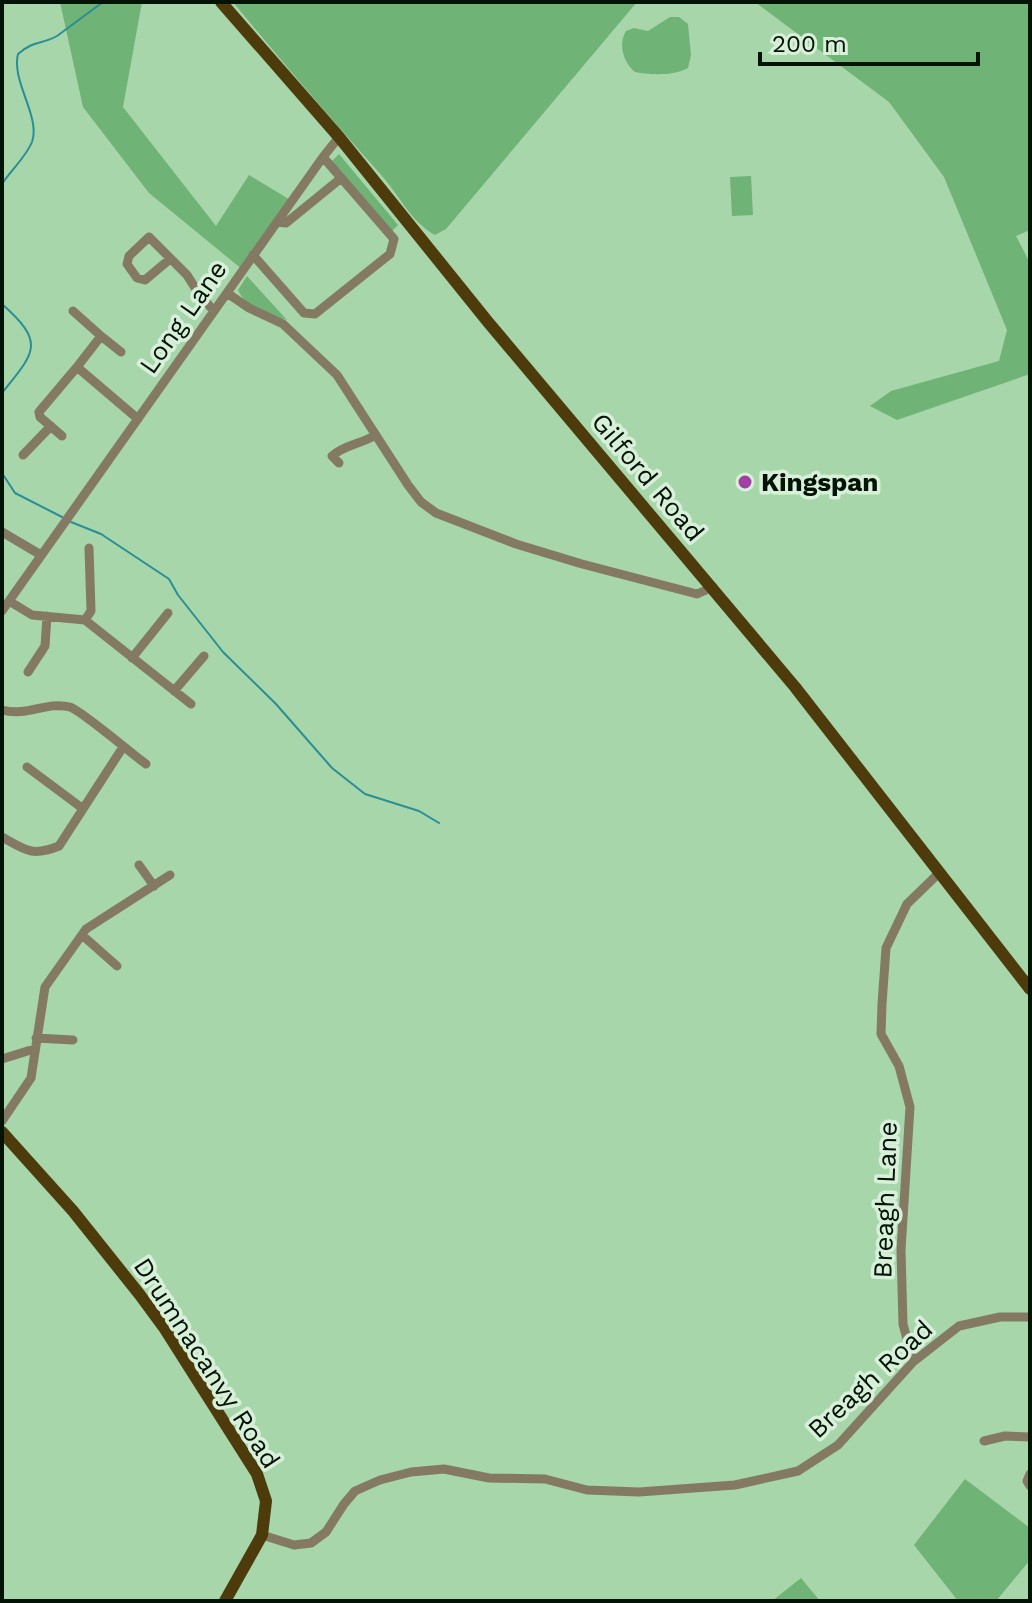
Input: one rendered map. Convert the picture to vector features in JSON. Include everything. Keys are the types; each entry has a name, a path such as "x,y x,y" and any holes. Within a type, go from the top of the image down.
{"main road":[{"name":"Gilford Road","path":"221,2 339,137 488,322 713,587 1030,989"},
{"name":"Drumnacanvy Road","path":"2,1132 107,1251 172,1339 257,1474 266,1501 262,1535 225,1601"}],"street":[{"name":"Long Lane","path":"2,611 339,137"},
{"path":"253,255 309,315 315,314 390,254 394,239 323,157"},
{"path":"277,222 286,223 340,179"},
{"path":"170,259 149,279 141,280 128,267 127,260 149,237 187,275 214,311"},
{"path":"227,293 249,308 283,324 326,363 415,494 436,513 516,544 582,564 697,594 713,587"},
{"path":"73,311 121,352"},
{"path":"62,436 40,417 39,409 101,336"},
{"path":"77,367 138,419"},
{"path":"23,455 51,426"},
{"path":"332,456 341,448 360,444 376,435"},
{"path":"3,533 41,555"},
{"path":"85,620 91,611 89,548"},
{"path":"9,601 32,615 85,620 191,704"},
{"path":"132,658 168,613"},
{"path":"28,672 45,646 47,616"},
{"path":"174,691 204,656"},
{"path":"2,710 17,714 50,707 71,707 146,764"},
{"path":"2,837 30,853 46,852 59,846 123,747"},
{"path":"27,767 82,808"},
{"path":"139,865 154,886"},
{"name":"Breagh Lane","path":"913,1362 903,1324 901,1250 910,1107 899,1066 881,1034 882,1004 886,948 907,904 940,872"},
{"path":"2,1121 31,1078 45,987 86,929 170,875"},
{"path":"82,935 117,966"},
{"path":"36,1038 73,1040"},
{"path":"2,1059 34,1049"},
{"name":"Breagh Road","path":"262,1535 294,1545 311,1543 326,1532 355,1491 411,1472 444,1469 489,1478 545,1479 587,1490 639,1492 735,1485 798,1471 838,1445 913,1362 959,1326 1000,1317 1030,1317"},
{"path":"984,1441 1005,1436 1030,1437"},
{"path":"1030,1474 1027,1481 1030,1486"}],"green space":[{"path":"60,2 142,2 123,107 216,226 249,175 292,201 243,270 149,193 83,107"},
{"path":"233,2 637,2 446,229 435,235 412,216 382,176"},
{"path":"755,2 1030,2 1030,230 1016,236 1030,263 1030,374 897,420 870,406 891,391 999,361 1007,330 944,177 889,102"},
{"path":"670,17 679,17 688,24 691,55 688,68 662,74 635,72 623,53 622,41 626,31 634,28 648,31"},
{"path":"339,154 398,225 391,232 331,162"},
{"path":"751,176 753,215 732,216 730,177"},
{"path":"247,276 287,320 265,313 241,296 238,290"},
{"path":"965,1479 1030,1528 1030,1560 996,1601 958,1601 914,1545"},
{"path":"801,1578 820,1601 772,1601"}],"waterway":[{"path":"2,184 29,148 34,132 18,76 18,54 57,36 103,2"},
{"path":"2,304 25,329 31,348 22,367 2,393"},
{"path":"2,473 15,493 62,517"},
{"path":"71,522 101,534 169,579 223,652 276,704 332,768 365,794 419,811 439,823"}],"place":[{"name":"Kingspan","path":"745,482"}]}
